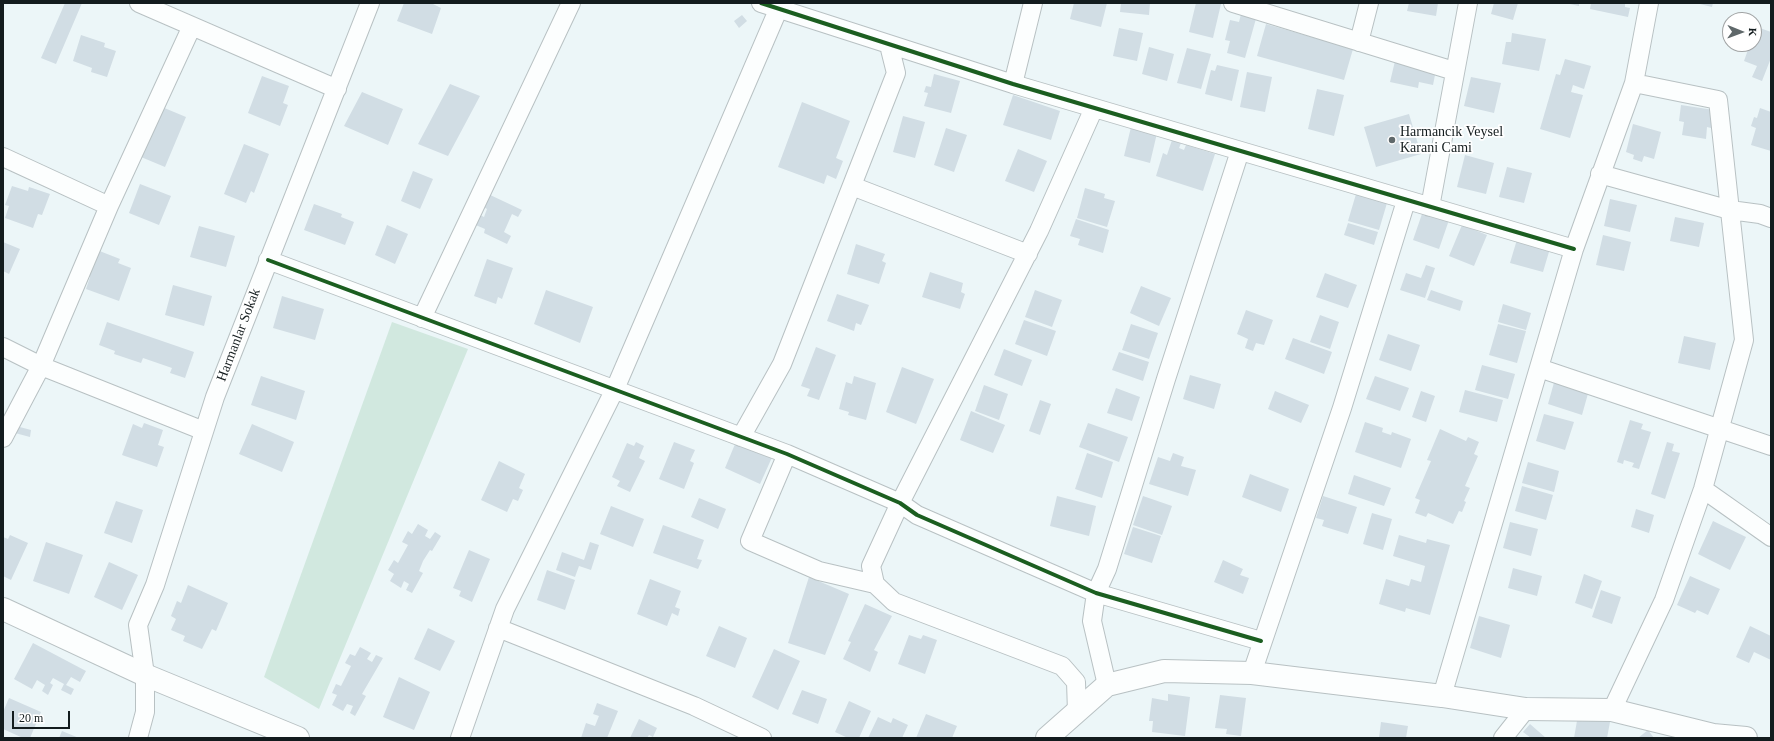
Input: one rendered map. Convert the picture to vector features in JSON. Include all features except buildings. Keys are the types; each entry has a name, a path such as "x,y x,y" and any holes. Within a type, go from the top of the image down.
{"street":[{"path":"139,3 337,89"},
{"name":"Harmanlar Sokak","path":"138,738 145,712 145,675 138,625 155,585 215,397 370,3"},
{"path":"422,318 571,3"},
{"path":"761,3 779,6 889,45 1013,84 1406,201 1574,249"},
{"path":"1013,84 1033,3"},
{"path":"1233,3 1454,71"},
{"path":"1358,42 1369,3"},
{"path":"1430,207 1454,71 1468,3"},
{"path":"1442,696 1574,249 1634,83 1649,3"},
{"path":"460,738 505,609 615,389 779,6"},
{"path":"3,438 41,366 109,206 192,26"},
{"path":"741,437 782,364 896,73 889,45"},
{"path":"1612,710 1664,600 1703,489 1744,340 1718,100 1634,83"},
{"path":"875,584 871,566 900,503 1028,254 1094,108"},
{"path":"1107,685 1092,621 1096,593 1107,569 1166,379 1240,151"},
{"path":"3,157 109,206"},
{"path":"1600,174 1730,210 1760,214 1771,218"},
{"path":"852,186 1028,254"},
{"path":"1252,673 1261,641 1342,408 1406,201"},
{"path":"268,260 787,454 900,503 917,515 1096,593 1261,641"},
{"path":"3,347 41,366 204,431"},
{"path":"1539,368 1720,427 1771,446"},
{"path":"787,454 750,541 819,571 875,584 894,602 1062,666 1076,682 1077,712"},
{"path":"1703,489 1771,537"},
{"path":"3,609 145,675 298,738"},
{"path":"498,628 694,706 762,738"},
{"path":"1047,738 1107,685 1164,671 1252,673 1442,696 1526,709 1612,710 1713,735 1745,738"},
{"path":"1504,738 1526,709"}],"green space":[{"path":"392,322 468,349 319,709 264,677"}],"cycle path":[{"path":"761,3 1013,84 1574,249"},
{"path":"268,260 787,454 900,503 917,515 1096,593 1261,641"}],"place":[{"name":"Harmancik Veysel Karani Cami","path":"1392,140"}]}
